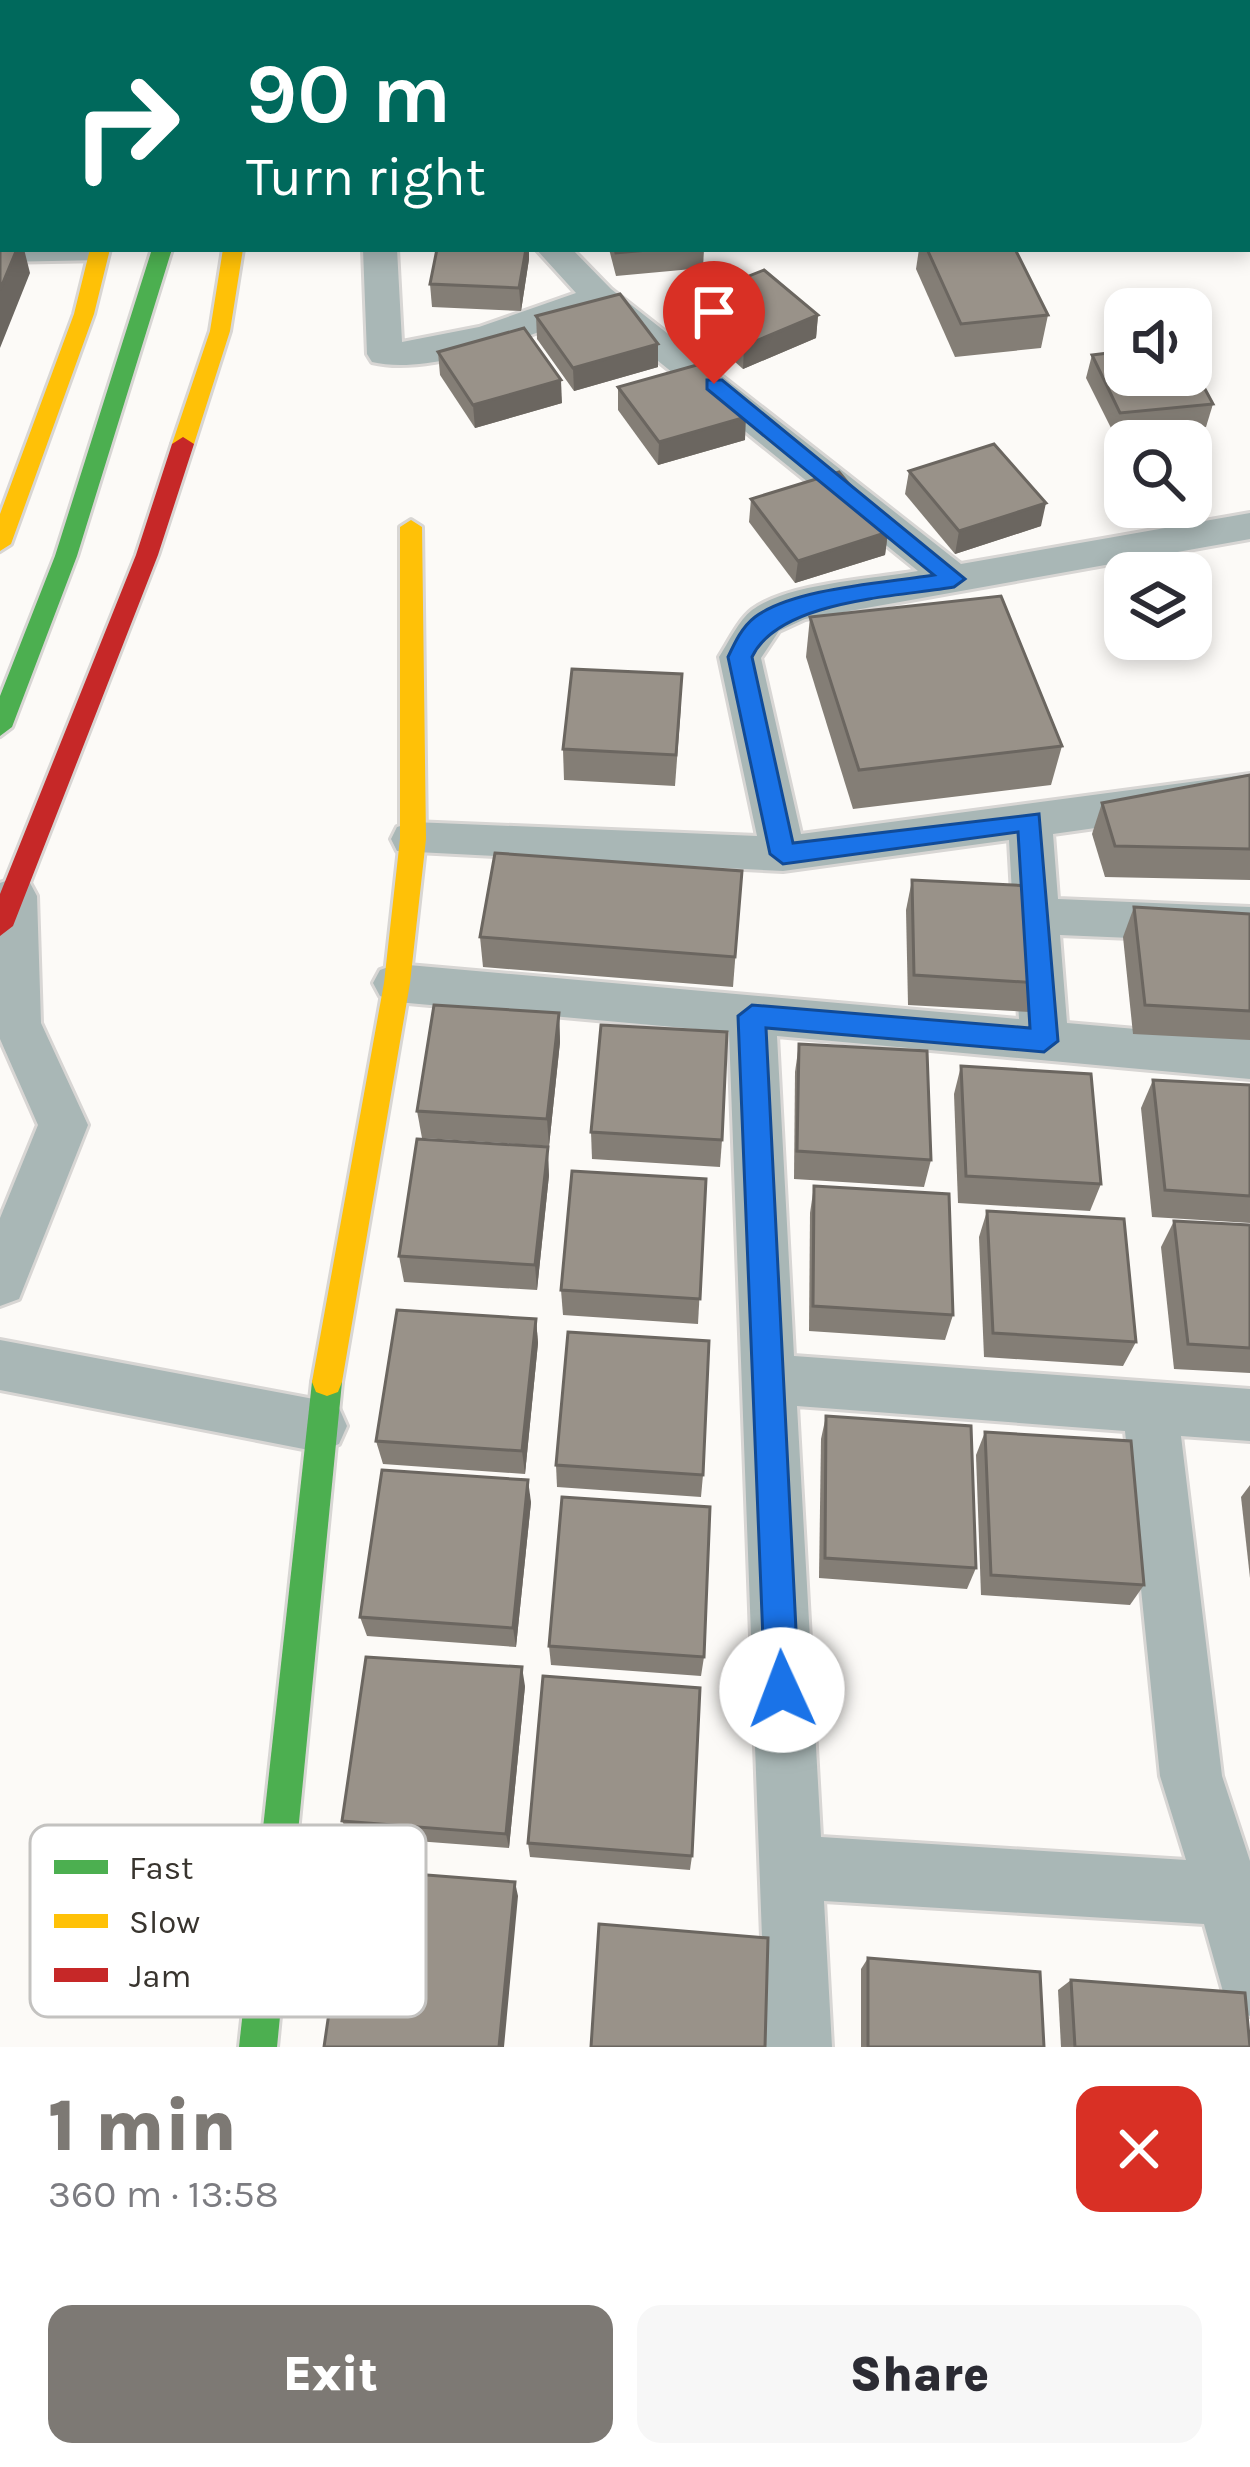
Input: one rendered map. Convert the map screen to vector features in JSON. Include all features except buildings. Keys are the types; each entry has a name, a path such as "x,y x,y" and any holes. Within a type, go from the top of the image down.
{"street":[{"path":"0,727 66,556 161,252"},
{"path":"0,1282 63,1125 17,1023 7,911 147,555 220,331 232,252"},
{"path":"380,252 385,354 412,353 527,324 598,296"},
{"path":"556,252 598,296 954,579"},
{"path":"0,544 84,314 99,253"},
{"path":"783,854 740,657 749,637 765,621 796,608 1250,526"},
{"path":"280,1825 319,1426 397,983 413,838 411,527"},
{"path":"413,838 783,854 1250,790"},
{"path":"1030,821 1044,1041"},
{"path":"1036,916 1250,925"},
{"path":"397,983 1250,1059"},
{"path":"752,1016 799,2047"},
{"path":"0,1365 319,1426"},
{"path":"768,1379 1250,1415"},
{"path":"1150,1408 1191,1776 1229,1894 1250,1983"},
{"path":"790,1867 1229,1894"},
{"path":"258,2047 261,2017"}],"lane":[{"path":"0,257 99,253"}],"traffic: fast":[{"path":"0,727 66,556 161,252"},
{"path":"281,1825 327,1382"},
{"path":"258,2047 261,2017"}],"traffic: slow":[{"path":"0,544 84,314 99,252"},
{"path":"183,444 220,331 233,252"},
{"path":"327,1382 397,983 413,839 411,527"}],"traffic: jam":[{"path":"0,926 147,555 183,444"}],"route":[{"path":"714,384 954,579 796,608 765,621 749,637 740,657 783,854 1030,821 1044,1041 752,1016 782,1690"}]}
